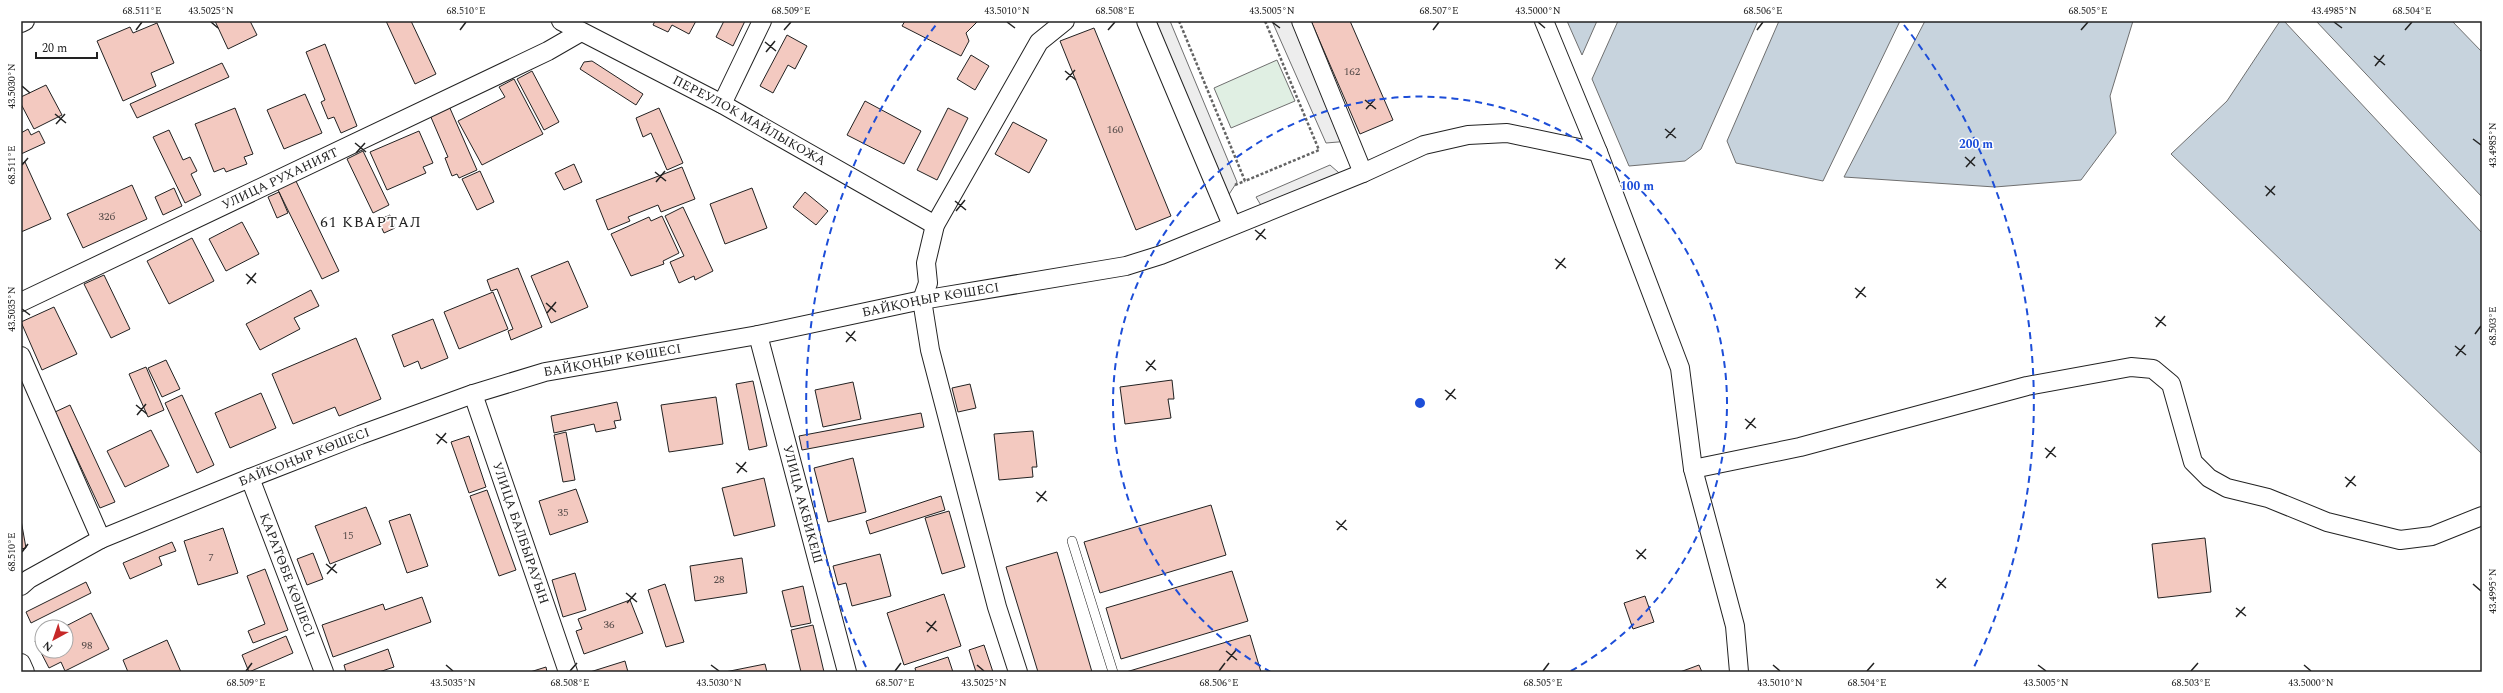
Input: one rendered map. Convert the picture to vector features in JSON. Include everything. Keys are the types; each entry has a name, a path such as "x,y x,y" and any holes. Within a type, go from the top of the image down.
{"street":[{"path":"21,23 25,21"},
{"name":"ПЕРЕУЛОК МАЙЛЫКОЖА","path":"561,21 722,104 935,225"},
{"path":"722,104 762,21"},
{"path":"1018,672 997,607 930,350 922,300 928,283 926,262 935,225 1038,42 1065,21"},
{"path":"1146,21 1232,225"},
{"path":"1301,21 1363,173"},
{"path":"1544,21 1598,152 1680,368 1693,469 1735,626 1739,672"},
{"name":"УЛИЦА РУХАНИЯТ","path":"21,302 548,51 581,32"},
{"name":"БАЙҚОҢЫР КӨШЕСІ","path":"21,586 29,579 101,539 250,478 360,435 473,394 545,372 758,335 922,300 1126,266 1161,255 1363,173 1424,145 1468,135 1507,134 1598,152"},
{"name":"УЛИЦА АКБИКЕШ","path":"758,335 847,672"},
{"path":"21,356 101,539"},
{"path":"1693,469 1800,447 2027,386 2131,367 2153,369 2171,384 2193,462 2209,478 2227,488 2268,498 2328,522 2400,540 2432,536 2482,516"},
{"name":"УЛИЦА БАЛБЫРАУЫН","path":"473,394 568,672"},
{"name":"ҚАРАТӨБЕ КӨШЕСІ","path":"250,478 324,672"},
{"path":"21,663 25,672"}],"lane":[{"path":"1072,541 1113,672"}],"path":[{"path":"1179,21 1245,181 1319,150 1265,21"}],"green space":[{"path":"1277,60 1295,101 1231,128 1214,88"}],"shaded area":[{"path":"1150,21 1170,21 1237,182 1226,199"},
{"path":"1272,21 1301,21 1350,141 1326,143"},
{"path":"1567,21 1597,21 1582,55"},
{"path":"1618,21 1758,21 1701,149 1685,161 1629,166 1592,79"},
{"path":"1779,21 1900,21 1823,181 1736,163 1727,141"},
{"path":"1925,21 2133,21 2110,96 2116,133 2081,180 1995,187 1844,177"},
{"path":"2280,21 2284,21 2482,233 2482,454 2171,154 2227,101"},
{"path":"2316,21 2452,21 2482,52 2482,197"},
{"path":"1330,165 1346,179 1265,212 1256,197"}],"building":[{"path":"215,21 250,21 257,35 228,49"},
{"path":"386,21 411,21 436,74 415,84"},
{"path":"655,21 696,21 689,34 672,25 668,32 653,25"},
{"path":"724,21 745,21 733,46 716,37"},
{"path":"905,21 978,21 966,33 969,41 961,56 902,26"},
{"path":"1311,21 1350,21 1393,120 1360,134"},
{"path":"157,23 174,63 151,73 156,86 123,101 97,41 130,27 133,33"},
{"path":"1094,28 1171,216 1136,230 1060,41"},
{"path":"787,35 807,46 795,69 788,65 773,93 760,86"},
{"path":"325,44 357,126 341,133 334,117 328,119 321,102 325,100 306,52"},
{"path":"971,55 989,66 975,90 957,79"},
{"path":"592,61 643,94 636,105 580,69 584,62"},
{"path":"222,63 229,77 137,118 130,104"},
{"path":"532,71 559,122 544,130 517,79"},
{"path":"514,79 543,134 482,165 458,121 505,97 499,87"},
{"path":"46,85 62,115 34,129 21,104 21,97"},
{"path":"305,94 322,133 284,149 267,110"},
{"path":"865,101 921,131 904,164 847,135"},
{"path":"449,106 477,170 459,178 457,174 452,176 445,158 448,157 430,115"},
{"path":"235,108 253,154 244,157 247,164 226,172 224,168 214,172 195,124"},
{"path":"659,108 683,163 667,170 651,133 643,137 636,118"},
{"path":"948,108 968,118 937,180 917,170"},
{"path":"1013,122 1047,140 1029,173 995,154"},
{"path":"28,129 31,135 39,131 45,143 21,154 21,133"},
{"path":"169,130 183,160 190,157 197,171 191,174 201,195 185,203 153,137"},
{"path":"419,131 433,163 423,167 426,173 387,190 370,152"},
{"path":"363,151 389,205 373,213 347,159"},
{"path":"25,162 51,219 21,232 21,164"},
{"path":"574,164 582,182 564,190 555,173"},
{"path":"682,167 695,199 661,212 658,205 628,217 630,221 608,230 596,200"},
{"path":"480,171 494,202 477,210 462,179"},
{"path":"295,179 339,271 322,279 277,188"},
{"path":"132,185 147,219 83,248 67,214"},
{"path":"174,188 182,206 163,215 155,197"},
{"path":"752,188 767,228 725,244 710,204"},
{"path":"279,192 288,213 277,218 268,197"},
{"path":"805,192 828,211 816,225 793,207"},
{"path":"683,207 713,271 695,280 694,276 679,283 670,262 684,256 665,216"},
{"path":"390,215 395,228 384,233 378,220"},
{"path":"662,216 679,253 663,261 664,264 631,276 611,234 649,217 651,221"},
{"path":"242,222 259,254 226,271 209,239"},
{"path":"192,238 214,281 169,304 147,261"},
{"path":"568,261 588,307 551,323 531,276"},
{"path":"518,268 542,327 511,340 508,331 513,329 497,289 491,291 487,280"},
{"path":"104,275 130,329 111,338 84,284"},
{"path":"311,290 319,306 294,318 300,329 260,350 246,324"},
{"path":"493,292 508,329 459,349 444,312"},
{"path":"54,307 77,354 42,370 21,322"},
{"path":"433,319 448,358 421,369 418,361 404,367 392,335"},
{"path":"356,338 381,399 339,416 335,407 293,424 272,374"},
{"path":"166,360 180,389 162,397 148,368"},
{"path":"146,367 164,410 148,417 129,374"},
{"path":"1172,380 1174,399 1168,399 1171,418 1125,424 1120,387"},
{"path":"753,381 767,446 749,450 736,384"},
{"path":"853,382 861,419 823,427 815,390"},
{"path":"970,384 976,408 958,412 952,388"},
{"path":"261,393 276,428 230,448 215,413"},
{"path":"182,395 214,465 197,473 165,403"},
{"path":"716,397 723,444 669,452 661,405"},
{"path":"617,402 621,420 614,421 616,428 596,432 594,424 554,433 551,416"},
{"path":"70,405 115,502 100,508 55,412"},
{"path":"921,413 924,427 802,450 799,436"},
{"path":"151,430 169,466 125,487 107,451"},
{"path":"1033,431 1037,467 1032,467 1033,477 999,480 994,434"},
{"path":"566,432 575,480 563,482 554,435"},
{"path":"469,436 486,487 469,493 451,442"},
{"path":"853,458 866,512 828,522 814,468"},
{"path":"764,478 775,526 734,536 722,488"},
{"path":"576,489 588,522 550,535 539,501"},
{"path":"487,490 516,570 499,576 470,496"},
{"path":"941,496 945,510 870,534 866,521"},
{"path":"1211,505 1226,555 1100,593 1084,542"},
{"path":"366,507 381,544 330,564 315,526"},
{"path":"949,511 965,567 942,574 925,518"},
{"path":"410,514 428,566 407,573 389,521"},
{"path":"21,520 26,548 21,549"},
{"path":"223,528 238,573 198,585 184,541"},
{"path":"2205,538 2211,592 2158,598 2152,544"},
{"path":"172,542 176,551 159,557 162,565 130,579 123,563"},
{"path":"1057,552 1092,672 1038,672 1006,567"},
{"path":"313,553 323,579 307,585 297,559"},
{"path":"880,554 891,596 852,606 846,583 838,585 833,566"},
{"path":"742,558 747,593 695,601 690,566"},
{"path":"265,569 288,630 253,643 248,631 265,624 247,576"},
{"path":"1232,571 1248,621 1121,659 1106,608"},
{"path":"575,573 586,610 563,617 552,580"},
{"path":"86,582 91,593 39,619 34,619 34,622 31,623 26,612"},
{"path":"665,584 684,642 666,647 648,590"},
{"path":"803,586 811,623 791,627 782,591"},
{"path":"944,594 961,646 904,665 887,613"},
{"path":"1645,596 1654,622 1633,629 1624,603"},
{"path":"422,597 431,622 333,657 322,625 383,604 385,610"},
{"path":"630,600 643,633 584,654 576,631 582,629 578,619"},
{"path":"91,613 109,649 65,671 61,662 49,668 44,659 74,659 74,622"},
{"path":"813,625 824,672 801,672 791,630"},
{"path":"1250,635 1261,672 1126,672"},
{"path":"286,636 293,653 249,672 242,655"},
{"path":"167,640 181,672 128,672 123,660"},
{"path":"984,645 993,672 976,672 969,650"},
{"path":"388,649 394,667 379,672 346,672 344,665"},
{"path":"948,657 953,672 916,672 915,668"},
{"path":"625,661 628,672 590,672"},
{"path":"765,664 767,672 725,672"},
{"path":"1699,665 1702,672 1680,672"},
{"path":"546,667 547,672 530,672"}],"district":[{"name":"61 КВАРТАЛ","path":"371,222"}]}
